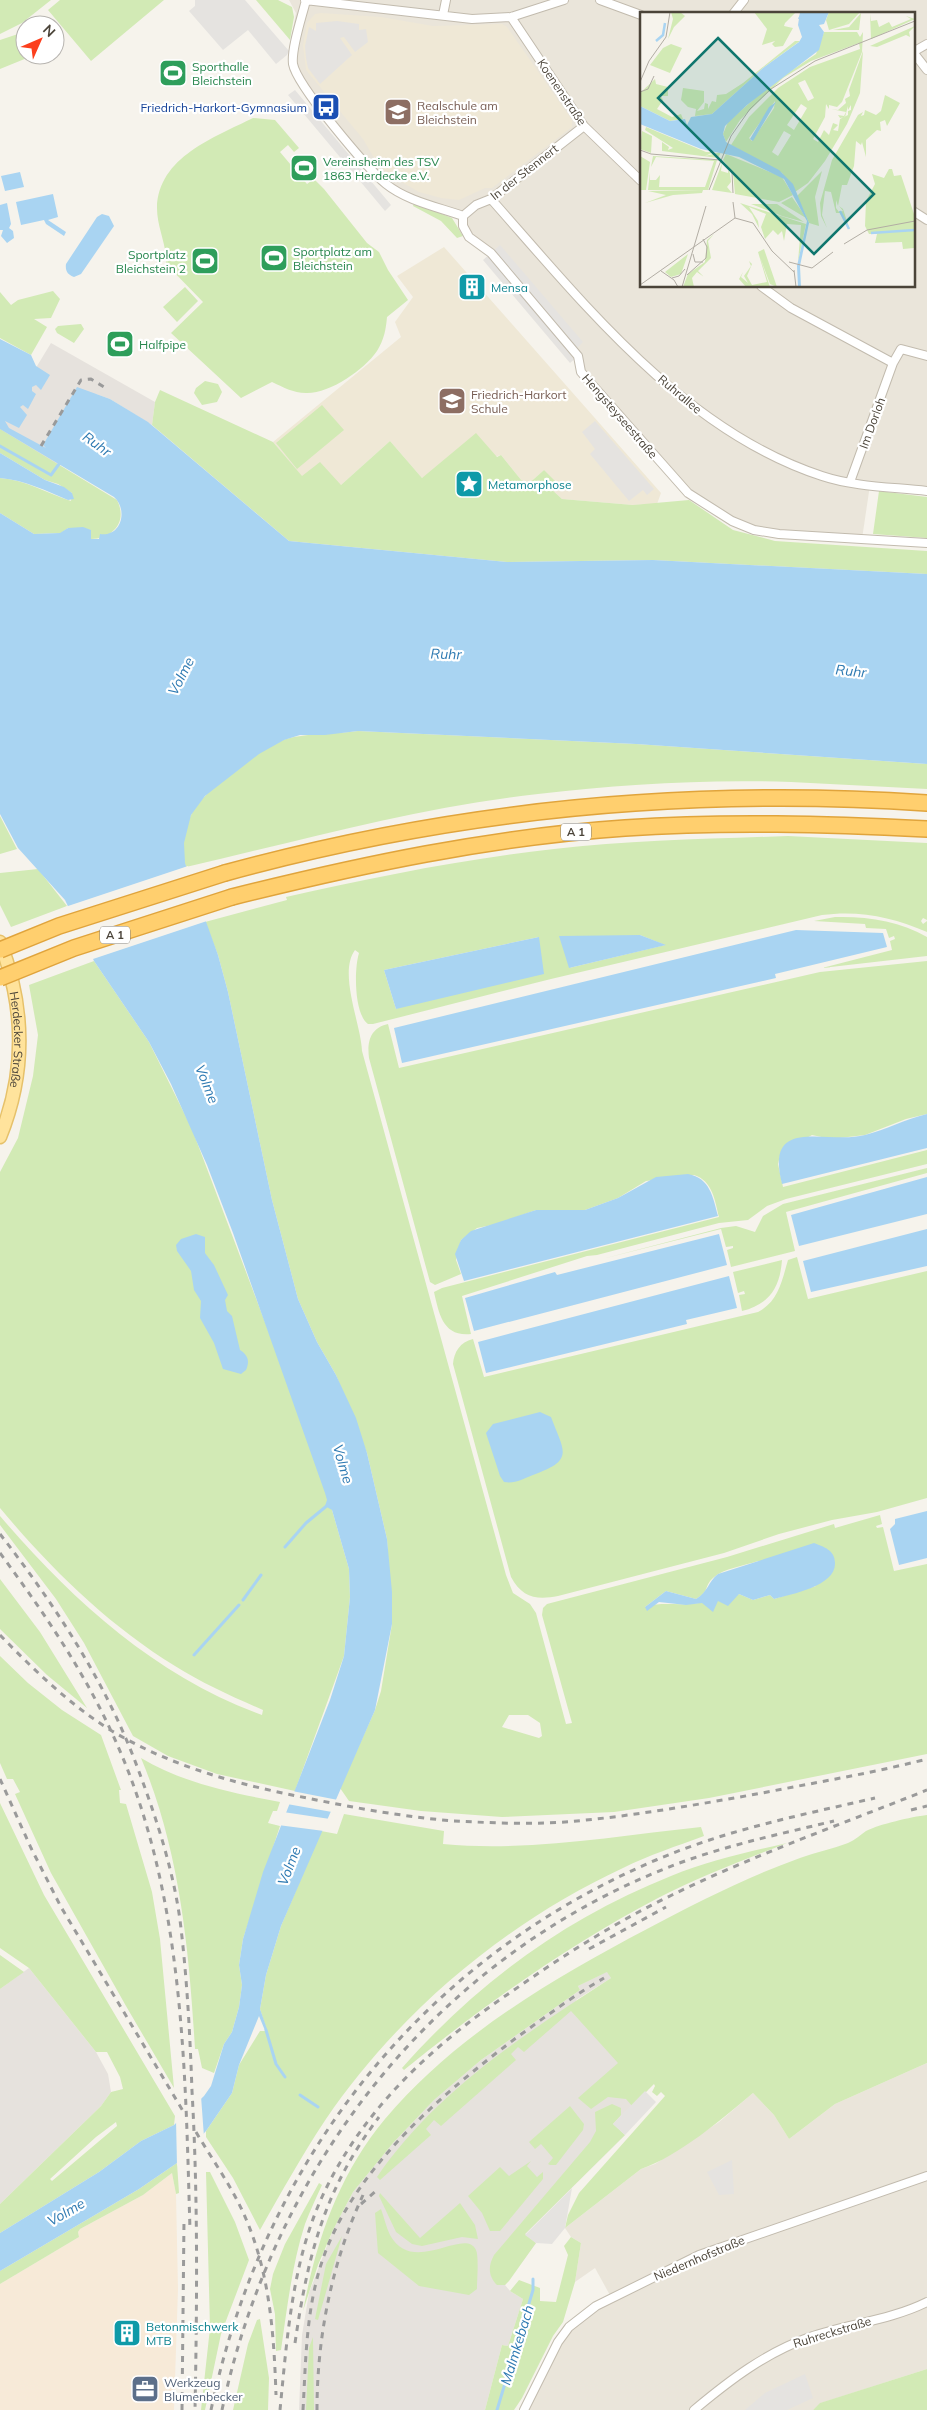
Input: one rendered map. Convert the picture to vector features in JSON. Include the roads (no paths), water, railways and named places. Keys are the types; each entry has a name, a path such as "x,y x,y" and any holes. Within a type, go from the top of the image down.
{"highway":[{"name":"A 1","path":"0,950 60,926 225,873 341,844 420,829 524,813 628,802 804,798 927,804"},
{"name":"A 1","path":"0,978 74,948 232,897 320,876 424,855 562,834 625,828 715,824 806,824 927,829"}],"main road":[{"name":"Herdecker Straße","path":"0,942 14,985 20,1035 14,1096 0,1137"}],"street":[{"path":"464,216 410,198 386,185 313,101 299,80 293,63 305,0 472,19 511,17 564,0"},
{"path":"444,15 446,0"},
{"path":"600,0 640,15"},
{"path":"735,12 744,0"},
{"name":"Koenenstraße","path":"511,17 584,126 640,181"},
{"path":"914,51 927,44"},
{"path":"914,53 927,70"},
{"name":"In der Stennert","path":"464,216 476,205 491,199 584,126"},
{"name":"Ruhrallee","path":"491,199 553,273 605,326 675,391 712,421 744,441 786,462 823,477 927,491"},
{"path":"914,212 927,220"},
{"name":"Hengsteyseestraße","path":"464,216 463,226 469,237 491,253 578,356 582,372 696,501 732,521 770,533 927,543"},
{"path":"764,288 791,308 893,363 901,349 927,356"},
{"name":"Im Dorloh","path":"850,482 893,363"},
{"name":"Niedernhofstraße","path":"524,2410 558,2342 569,2327 596,2306 699,2255 927,2176"},
{"name":"Ruhreckstraße","path":"694,2410 749,2366 780,2349 811,2337 927,2302"}],"water":[{"path":"20,172 24,187 5,191 1,176"},
{"path":"53,194 58,217 48,220 66,232 64,236 46,224 44,220 21,225 16,202"},
{"path":"7,203 11,224 9,228 13,231 14,238 7,243 1,236 3,230 0,230 0,205"},
{"path":"102,214 109,216 114,226 81,274 74,277 67,271 66,264 97,217"},
{"path":"0,339 31,355 36,366 50,375 41,390 36,385 32,387 32,391 36,394 28,409 23,405 20,407 27,415 19,428 5,421 9,428 46,448 43,445 77,387 110,399 148,422 289,541 507,562 653,560 927,574 927,764 636,744 358,731 325,735 300,735 284,740 259,754 205,796 191,815 184,843 185,863 218,955 228,992 272,1200 298,1299 317,1342 336,1375 356,1418 367,1453 387,1539 392,1592 392,1624 375,1710 281,1926 266,1975 260,2009 267,2029 266,2033 259,2016 239,2065 232,2093 206,2131 177,2163 139,2189 0,2271 0,2233 99,2172 141,2141 174,2125 204,2096 211,2086 224,2044 232,2032 239,2007 242,1985 239,1965 243,1939 263,1872 330,1700 344,1656 350,1597 349,1569 332,1510 325,1506 327,1500 325,1493 233,1233 207,1165 171,1084 149,1042 94,961 65,900 18,848 0,814 0,513 34,534 60,533 68,528 83,527 91,530 91,539 99,539 100,534 107,534 113,531 118,527 122,515 121,508 114,497 0,429"},
{"path":"0,453 45,480 64,487 72,493 74,499 68,500 27,483 0,478"},
{"path":"796,930 883,933 887,947 775,974 776,978 402,1063 394,1028"},
{"path":"640,935 666,945 569,968 559,936"},
{"path":"539,937 544,974 396,1009 384,970"},
{"path":"927,1114 927,1148 782,1184 779,1162 782,1148 790,1140 817,1136 850,1137 865,1135"},
{"path":"688,1174 695,1176 706,1184 712,1195 718,1216 464,1281 455,1254 461,1240 471,1231 536,1210 585,1210 618,1198 656,1177"},
{"path":"927,1177 927,1214 799,1246 791,1215"},
{"path":"927,1229 927,1266 811,1292 803,1261"},
{"path":"196,1234 205,1237 205,1253 214,1265 228,1295 225,1300 227,1311 232,1316 240,1350 245,1354 248,1361 246,1370 241,1374 223,1369 214,1343 200,1318 201,1301 194,1290 191,1271 177,1251 176,1245 181,1239"},
{"path":"719,1234 727,1265 474,1331 465,1298 555,1272 557,1275"},
{"path":"729,1276 737,1308 686,1320 687,1324 486,1373 478,1342"},
{"path":"540,1412 551,1417 562,1447 563,1454 561,1459 546,1470 522,1480 504,1482 500,1476 486,1433 493,1424"},
{"path":"927,1511 927,1558 899,1565 890,1529 895,1524 895,1519"},
{"path":"814,1543 831,1552 835,1563 833,1571 828,1578 812,1588 774,1599 770,1595 753,1600 739,1594 728,1606 718,1601 713,1612 702,1603 686,1605 659,1602 647,1611 645,1607 666,1591 696,1599 718,1574"}],"waterway":[{"path":"0,446 51,475 59,464"},
{"path":"285,1547 306,1523 329,1504"},
{"path":"243,1600 261,1575"},
{"path":"194,1655 239,1605"},
{"name":"Malmkebach","path":"266,2030 276,2064 285,2077"},
{"name":"Malmkebach","path":"300,2095 318,2107"},
{"name":"Malmkebach","path":"497,2410 533,2290 533,2279"}],"railway":[{"path":"41,446 81,380 91,379 104,387"},
{"path":"0,1534 60,1617 111,1706 145,1787 173,1882 180,1920 186,1984 194,2131 196,2250 195,2410"},
{"path":"0,1553 61,1640 88,1685 112,1733 136,1792 154,1852 167,1914 176,1977 186,2103 190,2230"},
{"path":"0,1635 39,1674 82,1710 112,1731 158,1755 232,1781 282,1793 380,1812 417,1817 454,1821 516,1823 600,1819 762,1793 927,1759"},
{"path":"0,1779 31,1848 61,1907 183,2111"},
{"path":"280,2410 292,2302 297,2275 312,2222 322,2197 358,2135 403,2080 484,2011 571,1952 631,1916 734,1866 927,1790"},
{"path":"211,2410 235,2319 269,2234 312,2153 364,2080 425,2013 494,1953 571,1902 656,1860 682,1849 737,1832 875,1798"},
{"path":"911,1810 927,1806"},
{"path":"222,2410 246,2321 280,2237 323,2157 375,2084 436,2018 504,1959 580,1909 684,1861 747,1842 834,1821"},
{"path":"589,1949 666,1907"},
{"path":"303,2410 306,2350 314,2292 325,2253 340,2221 358,2190 406,2133 460,2082 538,2022 604,1978"},
{"path":"295,2343 306,2280 321,2224 344,2171 379,2117"},
{"path":"196,2132 235,2196 246,2219 261,2262 272,2328 276,2395"},
{"path":"361,2204 377,2190"},
{"path":"317,2410 320,2355 328,2300 343,2246 363,2195"},
{"path":"182,2410 184,2220"}],"place":[{"name":"Sporthalle Bleichstein","path":"173,73"},
{"name":"Friedrich-Harkort-Gymnasium","path":"326,107"},
{"name":"Realschule am Bleichstein","path":"398,112"},
{"name":"Vereinsheim des TSV 1863 Herdecke e.V.","path":"304,168"},
{"name":"Sportplatz am Bleichstein","path":"274,258"},
{"name":"Sportplatz Bleichstein 2","path":"205,261"},
{"name":"Mensa","path":"472,287"},
{"name":"Halfpipe","path":"120,344"},
{"name":"Friedrich-Harkort Schule","path":"452,401"},
{"name":"Metamorphose","path":"469,484"},
{"name":"Betonmischwerk MTB","path":"127,2333"},
{"name":"Werkzeug Blumenbecker","path":"145,2389"}],"water label":[{"name":"Ruhr","path":"97,444"},
{"name":"Ruhr","path":"446,654"},
{"name":"Ruhr","path":"851,671"},
{"name":"Volme","path":"181,676"},
{"name":"Volme","path":"207,1084"},
{"name":"Volme","path":"343,1464"},
{"name":"Volme","path":"289,1866"},
{"name":"Volme","path":"66,2212"}]}
